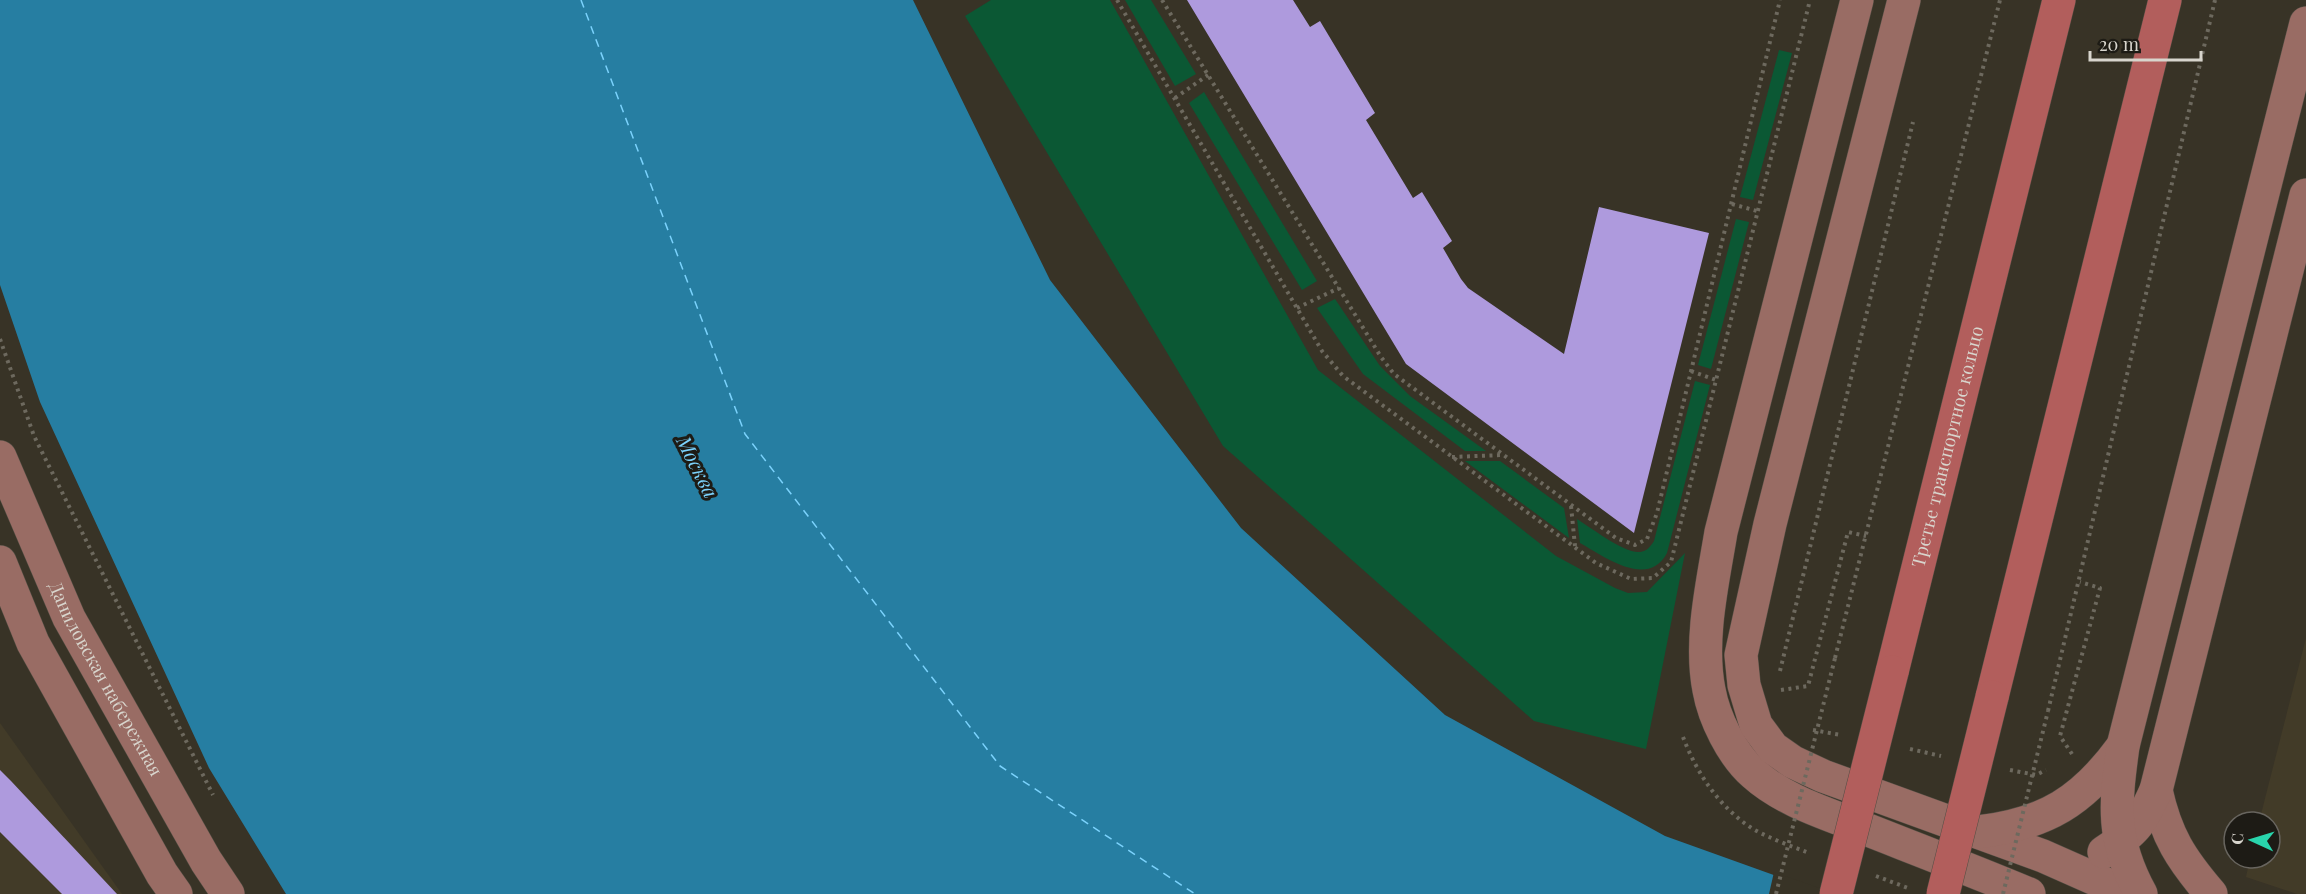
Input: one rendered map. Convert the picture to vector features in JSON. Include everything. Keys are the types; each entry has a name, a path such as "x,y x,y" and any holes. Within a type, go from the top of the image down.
{"main road":[{"path":"1857,0 1721,532 1710,600 1705,661 1709,692 1725,737 1752,772 1778,792 1815,809 2014,891 2074,870 2120,842 2143,820 2156,790 2306,195"},
{"path":"1904,0 1770,524 1741,655 1744,685 1756,725 1773,748 1793,762 1823,776 2043,856 2129,894"},
{"name":"Третье транспортное кольцо","path":"1836,894 2059,0"},
{"path":"1943,894 2165,0"},
{"path":"2141,894 2120,842 2116,825 2117,787 2123,746 2306,23"},
{"name":"Даниловская набережная","path":"0,457 69,618 206,861 228,894"},
{"path":"0,562 33,643 162,874 176,894"},
{"path":"1977,832 1996,830 2031,820 2065,805 2102,774 2123,746"},
{"path":"2156,790 2169,834 2185,864 2211,894"}],"path":[{"path":"1118,0 1322,351 1343,376 1596,563 1631,579 1653,578 1671,562 1810,0"},
{"path":"1162,0 1394,374 1616,538 1635,545 1647,539 1657,513 1780,0"},
{"path":"1776,894 2000,0"},
{"path":"2014,891 2048,711 2080,582 2214,0"},
{"path":"1174,98 1208,75"},
{"path":"1780,675 1784,650 1914,116"},
{"path":"1732,204 1757,211"},
{"path":"1297,308 1339,288"},
{"path":"0,339 34,436 218,804"},
{"path":"1691,371 1716,380"},
{"path":"1452,456 1502,455"},
{"path":"1570,505 1575,548"},
{"path":"1780,683 1781,690 1808,686 1848,532 1866,536"},
{"path":"2072,754 2060,736 2100,588 2080,582"}],"shaded area":[{"path":"2306,638 2306,894 2297,894 2246,877 2247,870 2282,870 2282,810 2262,810"},
{"path":"0,723 122,894 0,894"}],"green space":[{"path":"991,0 1110,0 1318,370 1556,556 1615,588 1628,593 1647,592 1685,553 1646,749 1534,721 1223,446 965,16"},
{"path":"1125,0 1151,0 1196,74 1175,86"},
{"path":"1779,50 1792,53 1753,200 1740,197"},
{"path":"1204,92 1317,281 1302,290 1189,103"},
{"path":"1736,219 1749,222 1711,369 1698,365"},
{"path":"1335,299 1380,366 1410,396 1486,451 1465,451 1363,374 1317,308"},
{"path":"1695,381 1710,385 1667,553 1659,563 1649,569 1638,569 1614,562 1580,543 1577,519 1626,549 1645,551 1653,543"},
{"path":"1465,461 1500,461 1564,508 1569,538"}],"water":[{"name":"Москва","path":"0,0 913,0 1050,280 1241,528 1445,715 1665,836 1827,894 286,894 209,768 40,402 0,285"}],"pier":[{"path":"1774,872 1828,891 1830,894 1769,894"}],"building":[{"path":"1187,0 1293,0 1310,27 1320,21 1375,113 1366,120 1413,198 1422,192 1452,241 1443,248 1461,279 1468,288 1564,354 1599,207 1709,233 1634,533 1406,364"},
{"path":"0,770 117,894 62,894 0,832"}],"ferry route":[{"path":"581,0 745,434 1000,766 1195,894"}]}
